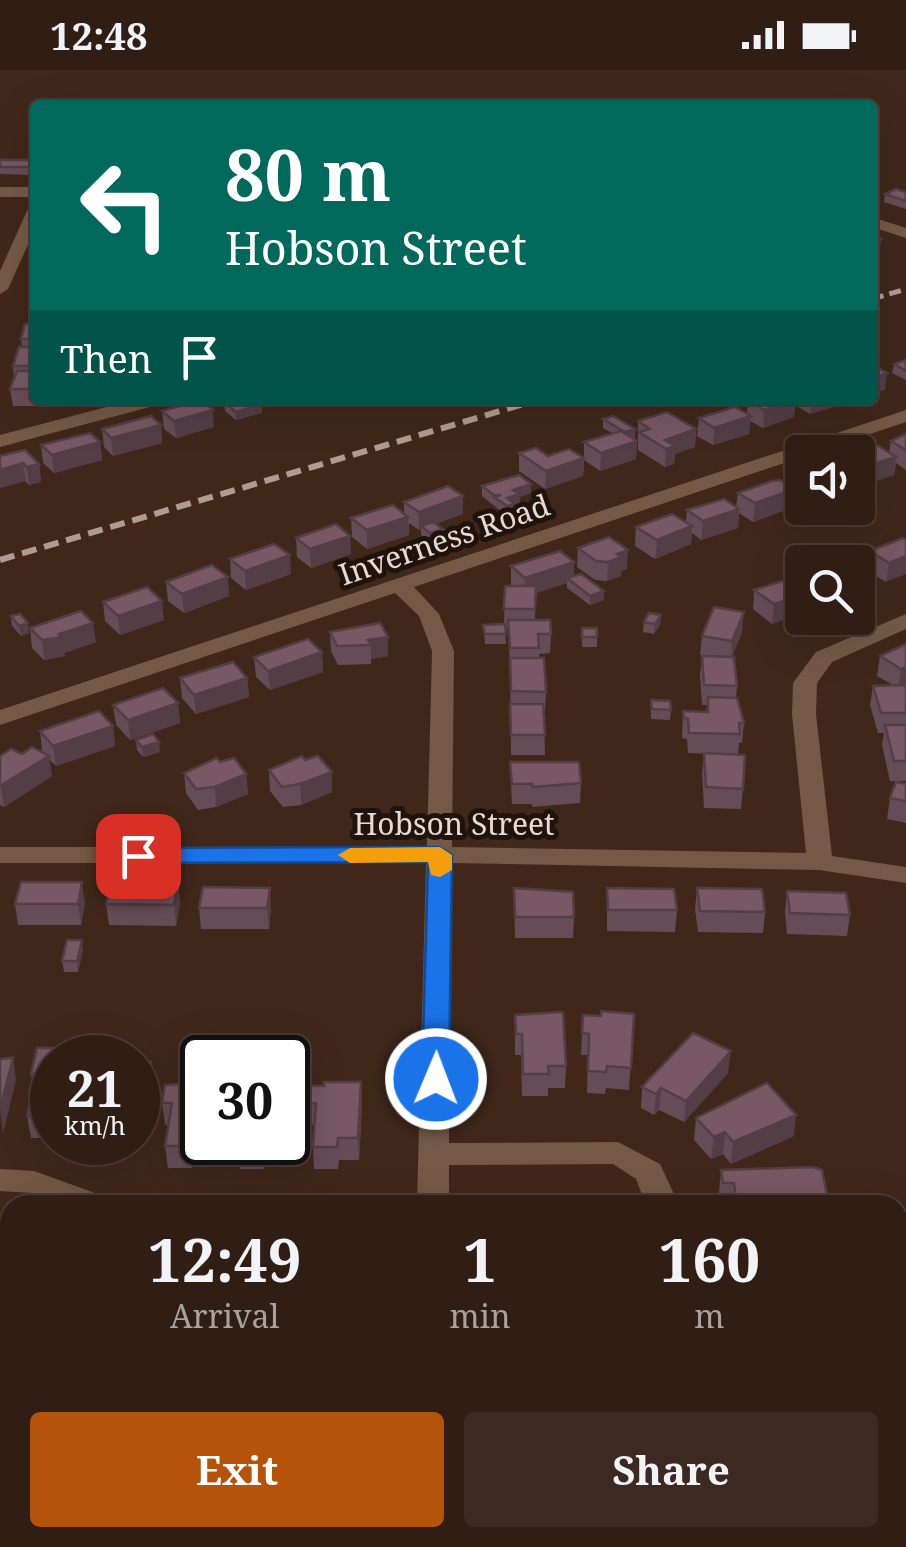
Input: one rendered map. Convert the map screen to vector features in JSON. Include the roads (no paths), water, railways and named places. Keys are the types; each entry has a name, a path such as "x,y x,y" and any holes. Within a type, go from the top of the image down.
{"street":[{"path":"0,192 30,192"},
{"path":"0,290 30,222"},
{"path":"878,224 906,234"},
{"path":"0,441 135,405"},
{"name":"Inverness Road","path":"0,718 906,416"},
{"path":"399,586 428,610 439,630 443,651 433,1195"},
{"path":"819,862 804,682 824,657 906,621"},
{"name":"Hobson Street","path":"0,855 440,855 819,862 906,875"},
{"path":"434,1154 618,1153 649,1172 658,1195"},
{"path":"0,1180 34,1182 68,1195"}],"railway":[{"path":"878,297 906,289"},
{"path":"0,560 520,405"}]}
